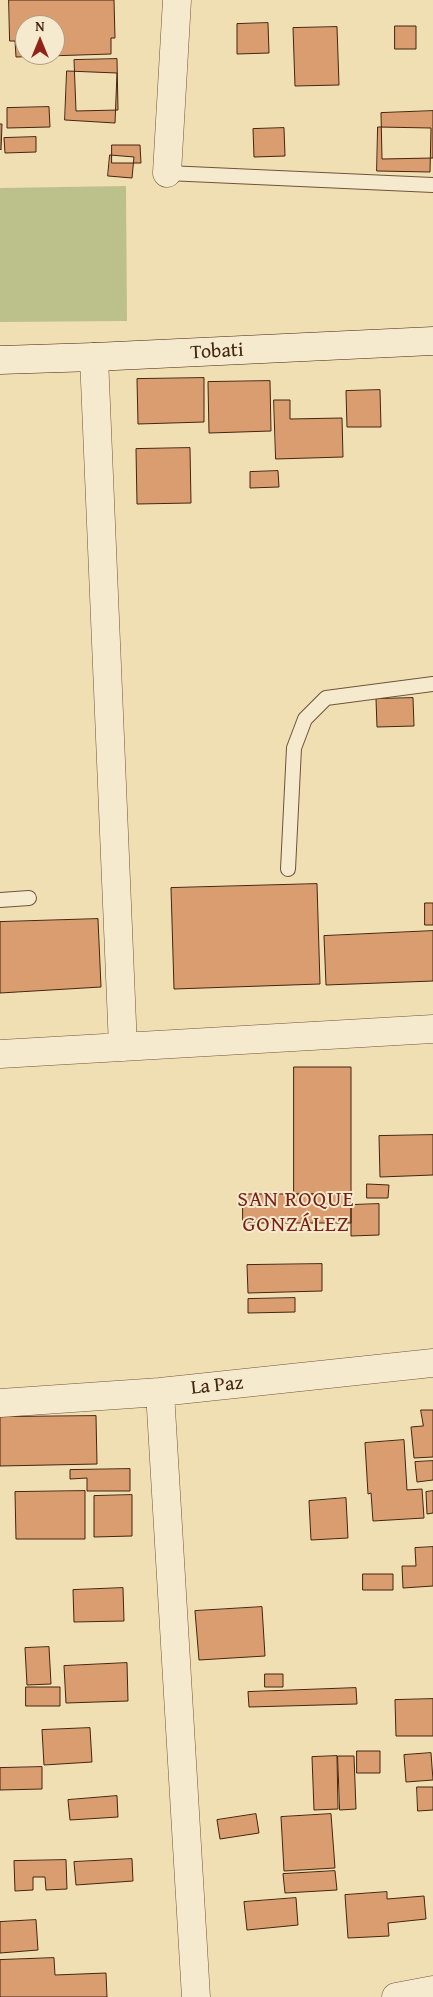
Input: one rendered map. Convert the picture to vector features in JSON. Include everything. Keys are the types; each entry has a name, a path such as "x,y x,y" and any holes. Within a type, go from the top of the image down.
{"street":[{"path":"167,173 177,0"},
{"name":"Tobati","path":"0,360 94,358 433,341"},
{"path":"94,358 123,1047"},
{"path":"0,1054 433,1029"},
{"name":"La Paz","path":"0,1404 160,1392 433,1363"},
{"path":"160,1392 196,1997"},
{"path":"396,1997 433,1990"}],"lane":[{"path":"167,173 433,185"},
{"path":"288,869 294,748 305,719 326,698 433,684"},
{"path":"0,900 29,898"}],"green space":[{"path":"126,186 127,321 0,322 0,188"}],"building":[{"path":"9,0 114,0 115,38 111,38 111,54 65,55 65,15 15,15 15,41 10,41"},
{"path":"268,23 269,53 237,54 237,24"},
{"path":"395,26 416,26 416,49 395,49"},
{"path":"337,27 339,85 295,86 293,28"},
{"path":"117,59 118,110 76,111 74,60"},
{"path":"67,71 117,73 115,123 65,120"},
{"path":"49,107 50,127 7,128 7,108"},
{"path":"433,111 433,158 382,159 381,113"},
{"path":"0,124 2,124 1,150 0,149"},
{"path":"378,127 431,128 430,172 377,171"},
{"path":"284,128 285,156 254,157 253,129"},
{"path":"36,137 36,152 5,153 4,138"},
{"path":"112,145 140,145 141,163 112,163"},
{"path":"110,155 134,157 132,178 108,176"},
{"path":"204,378 204,422 138,424 137,379"},
{"path":"270,381 271,431 209,433 208,382"},
{"path":"380,390 381,427 347,427 346,391"},
{"path":"274,400 290,400 290,419 342,418 343,457 276,459"},
{"path":"190,448 191,503 137,504 136,449"},
{"path":"278,471 279,487 250,488 250,472"},
{"path":"413,698 414,726 377,727 376,699"},
{"path":"317,884 320,984 174,989 171,888"},
{"path":"425,903 433,903 433,925 425,925"},
{"path":"98,919 101,987 0,993 0,922"},
{"path":"433,931 433,981 326,985 324,936"},
{"path":"294,1067 351,1067 351,1194 294,1194"},
{"path":"433,1135 433,1175 380,1177 379,1136"},
{"path":"367,1184 389,1185 388,1198 367,1198"},
{"path":"243,1194 351,1194 351,1223 243,1223"},
{"path":"379,1204 379,1235 351,1236 351,1205"},
{"path":"322,1264 322,1291 248,1293 247,1265"},
{"path":"295,1298 295,1312 248,1313 248,1299"},
{"path":"421,1410 433,1410 433,1457 414,1458 411,1427 423,1426"},
{"path":"96,1416 97,1464 0,1466 0,1417"},
{"path":"404,1440 407,1490 422,1489 424,1518 373,1521 371,1493 368,1494 365,1443"},
{"path":"433,1461 433,1480 417,1482 415,1462"},
{"path":"130,1469 130,1491 87,1491 87,1478 70,1479 70,1470"},
{"path":"85,1491 85,1539 16,1539 15,1492"},
{"path":"433,1491 433,1513 427,1514 426,1492"},
{"path":"132,1495 132,1536 94,1537 94,1496"},
{"path":"346,1498 348,1538 311,1540 309,1501"},
{"path":"433,1547 433,1586 403,1588 402,1566 416,1566 415,1548"},
{"path":"363,1574 393,1574 393,1590 363,1590"},
{"path":"123,1588 124,1621 74,1622 73,1590"},
{"path":"262,1607 265,1656 199,1660 195,1611"},
{"path":"49,1647 51,1684 27,1685 25,1648"},
{"path":"127,1663 128,1701 66,1703 64,1666"},
{"path":"265,1674 283,1674 283,1687 265,1687"},
{"path":"26,1687 60,1687 60,1706 26,1706"},
{"path":"356,1688 357,1704 249,1707 248,1692"},
{"path":"433,1699 433,1736 396,1736 395,1700"},
{"path":"90,1728 92,1762 44,1765 42,1730"},
{"path":"357,1751 380,1751 380,1773 357,1773"},
{"path":"431,1753 433,1780 406,1782 404,1755"},
{"path":"337,1756 338,1809 314,1810 312,1757"},
{"path":"338,1756 354,1756 356,1809 340,1810"},
{"path":"42,1767 42,1789 0,1790 0,1768"},
{"path":"417,1787 433,1787 433,1810 418,1811"},
{"path":"117,1796 118,1817 70,1820 68,1800"},
{"path":"256,1814 259,1833 220,1839 217,1820"},
{"path":"331,1814 335,1868 284,1871 281,1817"},
{"path":"132,1859 133,1881 76,1885 74,1862"},
{"path":"66,1860 67,1889 46,1890 45,1877 33,1877 33,1890 15,1891 14,1861"},
{"path":"335,1871 337,1890 285,1893 283,1874"},
{"path":"387,1892 387,1899 424,1896 426,1919 388,1923 389,1936 348,1938 345,1895"},
{"path":"296,1898 298,1925 247,1930 244,1902"},
{"path":"36,1920 38,1950 0,1953 0,1922"},
{"path":"54,1958 55,1975 106,1973 107,1997 0,1997 0,1960"}],"district":[{"name":"SAN ROQUE GONZÁLEZ","path":"296,1212"}]}
